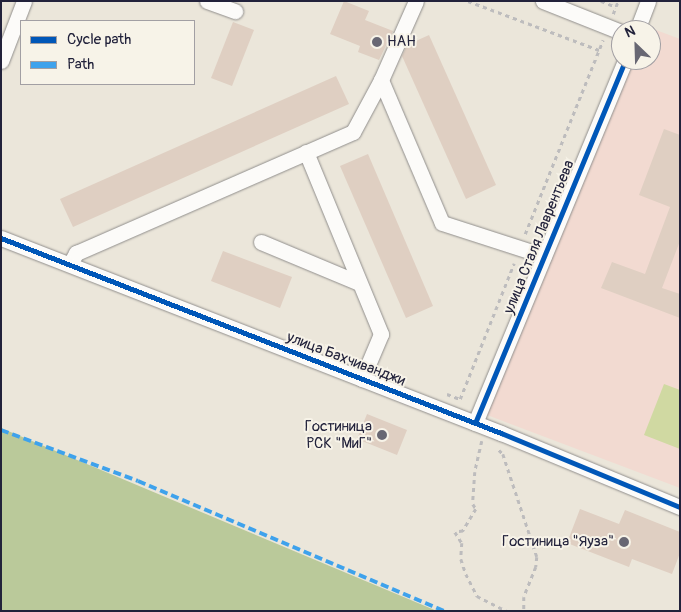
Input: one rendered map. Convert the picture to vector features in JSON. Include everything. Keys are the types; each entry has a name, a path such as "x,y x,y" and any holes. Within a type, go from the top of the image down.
{"street":[{"path":"1,61 24,1"},
{"path":"207,1 235,11"},
{"path":"70,264 76,253 353,132 382,80 416,1"},
{"path":"543,1 611,27"},
{"path":"641,20 648,1"},
{"name":"улица Сталя Лаврентьева","path":"475,423 621,70"},
{"path":"382,80 442,223 544,256"},
{"path":"306,152 381,334 362,379"},
{"name":"улица Бахчиванджи","path":"1,238 475,423 680,507"},
{"path":"261,242 359,283"}],"path":[{"path":"468,1 599,50"},
{"path":"601,1 616,7"},
{"path":"615,20 618,1"},
{"path":"460,399 599,50 611,34"},
{"path":"475,423 482,442 475,472 472,504 476,509 464,531 455,532 462,544 462,559 466,574 477,596 506,611"},
{"path":"497,448 503,454 537,556 536,567 524,597 524,611"}],"shaded area":[{"path":"661,32 680,39 680,488 487,415 630,70 661,70"}],"green space":[{"path":"664,384 680,390 680,449 644,435"},
{"path":"1,428 437,611 1,611"}],"building":[{"path":"344,1 369,11 365,20 393,31 379,60 358,52 360,46 330,34"},
{"path":"233,22 254,30 232,86 211,78"},
{"path":"429,35 496,185 466,199 402,56 407,45"},
{"path":"336,76 349,104 73,227 60,199"},
{"path":"664,129 680,135 680,241 662,288 680,294 680,318 601,288 612,262 645,274 670,207 639,195"},
{"path":"368,154 433,306 406,318 340,166"},
{"path":"223,251 292,277 280,308 211,281"},
{"path":"367,414 407,430 397,455 357,439"},
{"path":"580,509 619,524 625,510 680,532 680,553 672,574 632,559 629,567 567,543"}],"marked path":[{"path":"1,430 138,481 444,611"}],"cycle path":[{"path":"475,423 621,70"},
{"path":"1,238 501,433 680,507"}],"place":[{"name":"НАН","path":"377,42"},
{"name":"Гостиница РСК \"МиГ\"","path":"382,435"},
{"name":"Гостиница \"Яуза\"","path":"624,542"}]}
